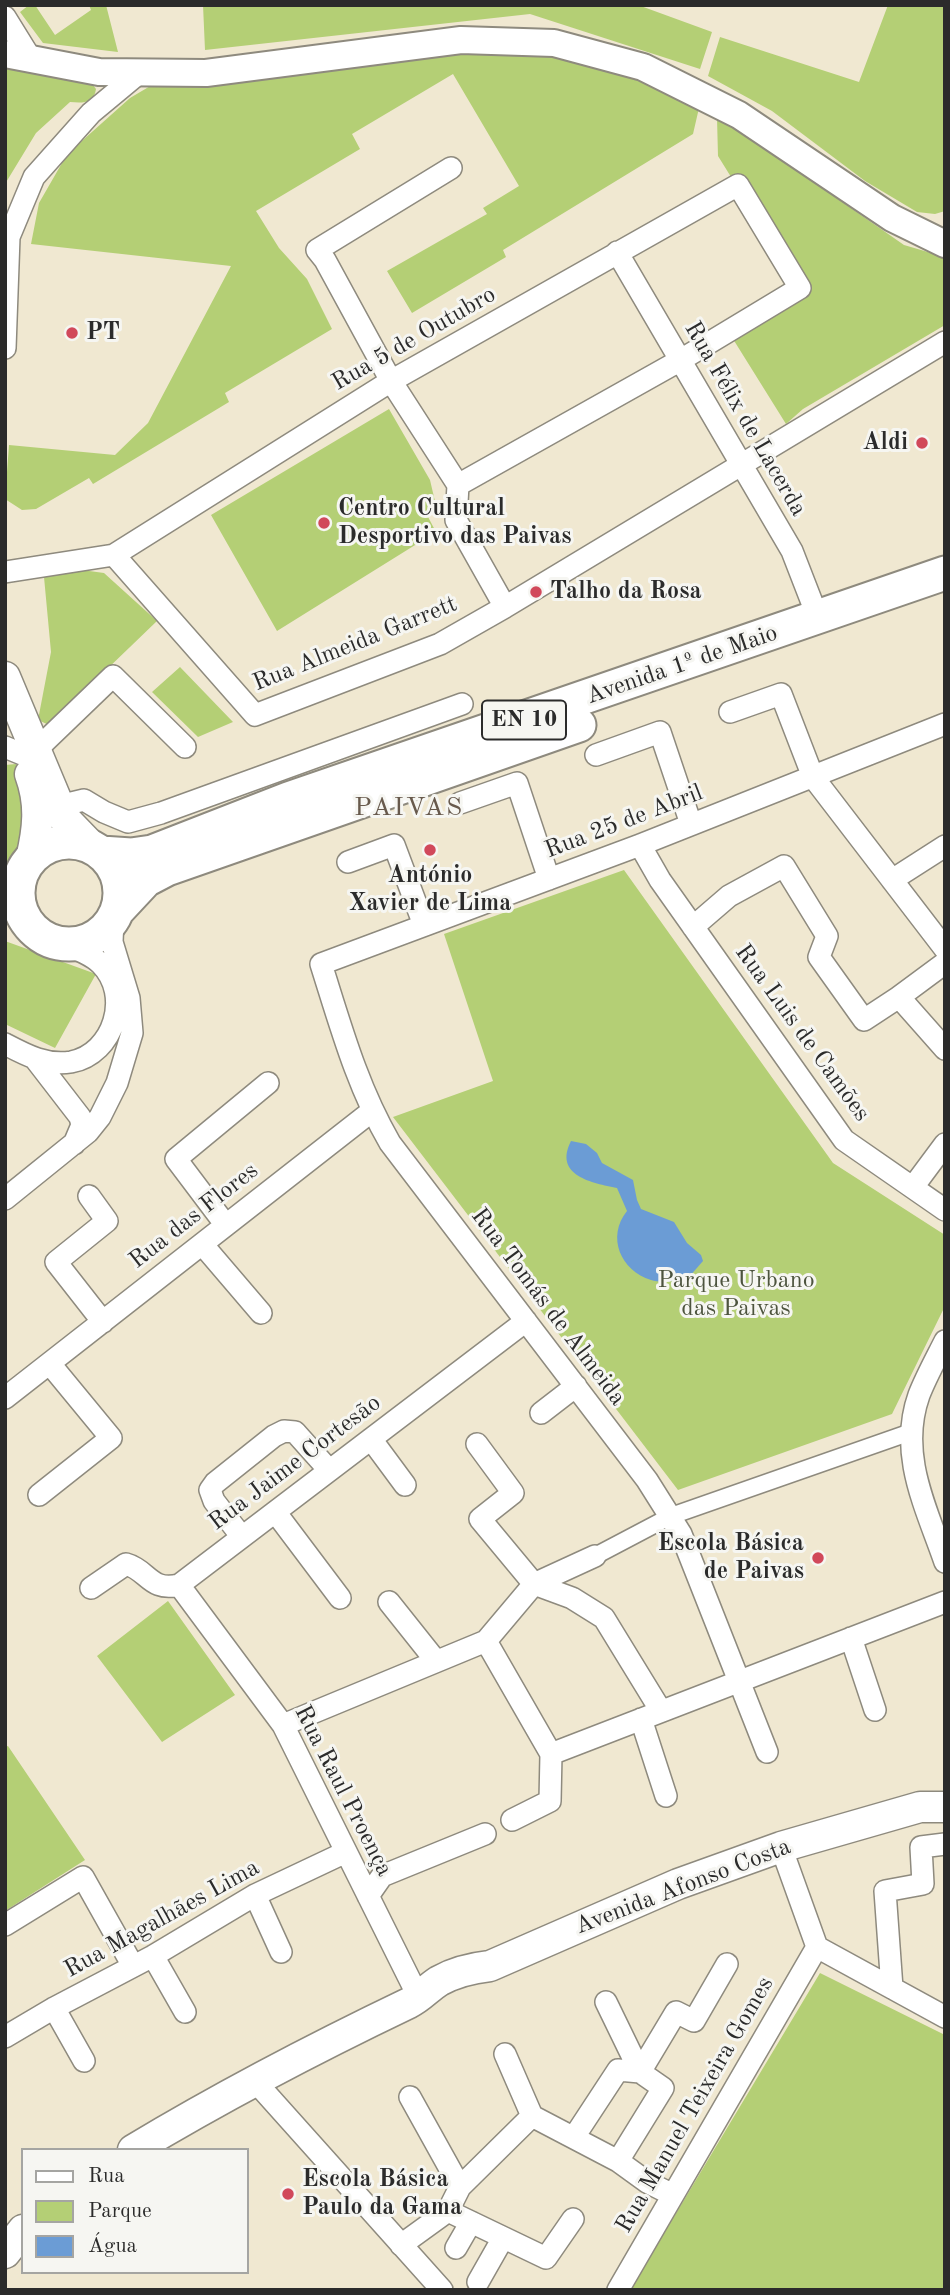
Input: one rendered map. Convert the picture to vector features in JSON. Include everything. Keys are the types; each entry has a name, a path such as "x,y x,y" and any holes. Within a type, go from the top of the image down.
{"main road":[{"name":"Avenida 1º de Maio","path":"96,850 131,855 152,852 288,799 945,573"},
{"name":"Avenida 1º de Maio","path":"115,915 146,880 180,863 945,596"},
{"path":"5,677 21,751 72,829 108,860 118,878 120,900 115,915"},
{"path":"6,716 36,791 38,804 38,824 20,872 20,906 24,917 52,940"},
{"name":"EN 10","path":"20,872 40,851 61,843 82,844 96,850"},
{"name":"EN 10","path":"5,930 52,940 88,941 107,928 115,915"},
{"name":"Avenida Afonso Costa","path":"136,2148 254,2080 419,1998 438,1982 470,1968 490,1966 678,1884 781,1847 936,1801"},
{"path":"5,2253 21,2233"}],"street":[{"path":"5,17 18,56 99,72 138,74 206,73 461,40 554,43 643,67 739,115 892,218 945,243"},
{"path":"6,336 9,237 34,177 92,113 138,74"},
{"path":"451,168 317,250 391,381 458,485 456,520 505,607"},
{"name":"Rua 5 de Outubro","path":"5,572 114,555 391,381 738,185 800,288 680,361"},
{"path":"911,226 921,229 945,225"},
{"name":"Rua Félix de Lacerda","path":"617,252 792,551 818,618"},
{"name":"Rua Almeida Garrett","path":"114,555 255,715 440,644 945,342"},
{"path":"458,485 680,361"},
{"path":"21,751 113,676 185,747"},
{"path":"730,712 781,694 813,777 945,949"},
{"path":"59,806 83,800 128,822 161,813 462,704"},
{"name":"Rua 25 de Abril","path":"321,964 640,845 945,724"},
{"path":"597,755 660,732 691,824"},
{"path":"460,803 517,783 549,879"},
{"path":"348,862 394,845 424,925"},
{"name":"Rua Luis de Camões","path":"640,845 660,880 844,1140 945,1210"},
{"path":"892,880 945,846"},
{"path":"693,927 729,897 784,866 827,936 819,957 864,1020 945,963"},
{"path":"5,1199 73,1146 100,1117 117,1083 132,1032 129,998 112,942 115,915"},
{"path":"5,1044 36,1060 72,1062 97,1049 114,1024 116,992 108,974 90,956 52,940"},
{"name":"Rua Tomás de Almeida","path":"321,964 357,1077 390,1143 647,1480 671,1516 681,1534 767,1752"},
{"path":"899,997 945,1049"},
{"path":"36,1060 80,1117 82,1125 73,1146"},
{"path":"225,1224 176,1159 268,1083"},
{"name":"Rua das Flores","path":"5,1398 372,1111"},
{"path":"913,1188 945,1144"},
{"path":"89,1196 107,1221 56,1262 103,1322"},
{"path":"202,1244 261,1313"},
{"name":"Rua Jaime Cortesão","path":"178,1585 526,1321"},
{"path":"945,1341 919,1395 911,1432 914,1473 945,1562"},
{"path":"39,1495 111,1438 50,1364"},
{"path":"541,1413 576,1386"},
{"path":"242,1537 214,1501 210,1490 215,1483 274,1436 284,1431 295,1432 329,1470"},
{"path":"283,1725 486,1641 534,1584 671,1516 911,1432"},
{"path":"371,1439 405,1485"},
{"path":"477,1444 513,1493 480,1520 534,1584 572,1598 604,1618 651,1715 666,1796"},
{"path":"276,1513 340,1598"},
{"path":"90,1588 126,1564 135,1566 157,1585 168,1588 178,1585"},
{"name":"Rua Raul Proença","path":"178,1585 283,1725 419,1998"},
{"path":"389,1602 436,1661"},
{"path":"551,1754 945,1602"},
{"path":"851,1638 875,1710"},
{"path":"486,1641 551,1754 550,1801 512,1820"},
{"path":"368,1896 382,1876 485,1834"},
{"path":"892,1988 886,1891 923,1884 921,1847 945,1844"},
{"path":"781,1847 817,1947 945,2017"},
{"name":"Rua Magalhães Lima","path":"5,2037 153,1956 255,1895 346,1852"},
{"path":"5,1925 83,1877 133,1966"},
{"path":"255,1895 281,1951"},
{"name":"Rua Manuel Teixeira Gomes","path":"618,2290 817,1947"},
{"path":"153,1956 185,2012"},
{"path":"640,2072 676,2012 694,2021 727,1964"},
{"path":"606,2002 640,2072 663,2088 618,2161"},
{"path":"54,2008 84,2061"},
{"path":"505,2054 532,2116 618,2161 647,2182 673,2195"},
{"path":"574,2137 618,2070 640,2072"},
{"path":"254,2080 442,2290"},
{"path":"410,2097 460,2187"},
{"path":"401,2245 448,2211 460,2187 532,2116"},
{"path":"448,2211 546,2258 573,2219"},
{"path":"456,2248 471,2222"},
{"path":"478,2282 503,2238"}],"green space":[{"path":"29,5 35,5 55,35 91,10 89,5 106,5 118,52 43,43 20,12"},
{"path":"203,5 638,5 712,32 700,69 530,14 205,50"},
{"path":"888,5 945,5 945,211 935,214 917,212 865,181 772,111 708,76 720,37 859,82"},
{"path":"477,54 567,59 626,75 699,108 693,134 503,250 506,257 412,313 387,271 487,214 483,208 519,186 453,74 352,134 360,149 256,211 279,248 307,279 332,329 225,393 229,402 93,484 89,478 36,509 22,510 5,499 9,445 115,455 148,423 231,266 31,244 39,203 74,148 130,98 152,85 426,55"},
{"path":"5,67 90,81 96,89 93,98 83,102 70,102 36,133 5,184"},
{"path":"717,118 733,126 904,245 945,257 945,325 803,409 786,424 728,331 800,288 718,156"},
{"name":"Centro Cultural Desportivo das Paivas","path":"389,409 430,480 437,510 427,515 436,532 277,631 211,515"},
{"path":"82,570 104,573 157,621 49,725 38,720 51,652 44,577"},
{"path":"180,667 233,722 198,737 152,692"},
{"path":"16,764 31,806 22,845 5,870 5,765"},
{"name":"Parque Urbano das Paivas","path":"624,870 833,1163 945,1235 945,1306 892,1414 678,1490 393,1117 493,1081 444,934"},
{"path":"5,941 96,974 55,1048 5,1024"},
{"path":"168,1601 235,1695 162,1742 97,1656"},
{"path":"8,1746 85,1860 5,1911 5,1747"},
{"path":"820,1973 945,2035 945,2290 630,2290"}],"water":[{"path":"571,1141 586,1144 597,1153 602,1163 633,1180 641,1209 674,1222 703,1261 689,1277 665,1282 651,1280 640,1276 625,1261 617,1242 621,1221 627,1211 617,1188 587,1180 571,1170 567,1153"}],"place":[{"name":"PT","path":"72,333"},
{"name":"Aldi","path":"922,443"},
{"name":"Centro Cultural Desportivo das Paivas","path":"324,523"},
{"name":"Talho da Rosa","path":"536,592"},
{"name":"António Xavier de Lima","path":"430,850"},
{"name":"Escola Básica de Paivas","path":"818,1558"},
{"name":"Escola Básica Paulo da Gama","path":"288,2194"}],"district":[{"name":"PAIVAS","path":"409,808"}]}
